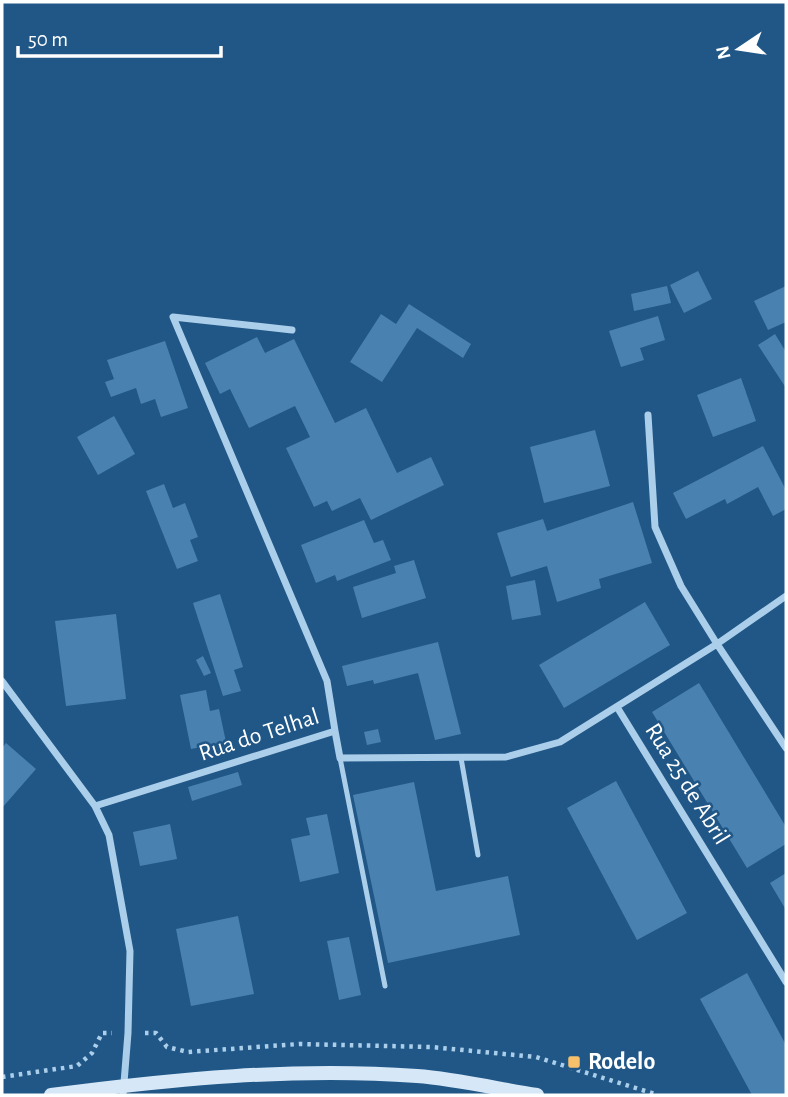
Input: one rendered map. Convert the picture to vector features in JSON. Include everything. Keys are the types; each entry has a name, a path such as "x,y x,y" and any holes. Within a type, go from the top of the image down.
{"main road":[{"path":"51,1095 297,1072 419,1076 537,1095"}],"street":[{"name":"Rua do Telhal","path":"95,806 335,731 327,681 173,317 292,331"},
{"path":"648,415 655,527 681,586 786,748"},
{"name":"Rua 25 de Abril","path":"786,596 717,644 617,707 786,982"},
{"path":"2,681 95,806 109,835 130,951 128,1033 123,1090"},
{"path":"335,731 340,758 506,757 560,742 617,707"}],"lane":[{"path":"340,758 385,986"},
{"path":"461,758 478,855"}],"path":[{"path":"2,1077 77,1066 92,1054 102,1033"}],"building":[{"path":"698,271 712,299 684,313 670,285"},
{"path":"667,286 671,303 634,311 631,294"},
{"path":"786,286 786,322 768,330 754,301"},
{"path":"409,304 471,344 463,358 417,328 382,382 350,362 381,314 396,324"},
{"path":"658,316 665,340 640,348 644,360 621,367 609,331"},
{"path":"775,334 786,352 786,388 758,345"},
{"path":"257,337 265,353 294,339 335,423 366,408 397,473 431,457 444,485 371,520 360,498 332,511 327,501 314,507 286,448 310,437 295,406 249,428 230,389 220,394 205,363"},
{"path":"165,341 188,408 161,417 155,399 141,404 136,388 111,397 105,382 114,379 107,360"},
{"path":"741,378 756,421 713,437 697,395"},
{"path":"114,416 135,454 98,475 77,437"},
{"path":"595,430 610,486 544,503 530,447"},
{"path":"763,446 786,490 786,509 773,516 758,487 727,504 725,499 686,519 673,493"},
{"path":"164,484 173,508 185,503 198,537 190,540 198,561 177,569 146,491"},
{"path":"633,502 652,563 599,579 601,588 557,602 547,566 511,577 497,533 543,519 547,531"},
{"path":"364,520 374,543 383,540 391,560 337,581 335,575 316,583 301,545"},
{"path":"414,560 426,598 362,618 353,587 396,573 394,566"},
{"path":"535,580 541,615 512,620 506,586"},
{"path":"220,594 243,667 234,670 241,691 223,696 193,603"},
{"path":"645,602 670,645 564,708 539,665"},
{"path":"116,614 126,699 66,706 55,621"},
{"path":"438,642 461,734 435,740 418,673 374,684 373,680 347,686 342,666"},
{"path":"203,656 211,673 204,676 196,660"},
{"path":"699,683 786,827 786,844 747,868 652,712"},
{"path":"206,690 210,711 219,709 226,742 191,749 180,695"},
{"path":"378,729 381,742 367,745 364,732"},
{"path":"6,743 36,769 2,808 2,748"},
{"path":"238,772 242,785 192,801 188,787"},
{"path":"616,781 687,913 637,940 567,808"},
{"path":"414,782 436,891 508,876 520,935 388,963 353,795"},
{"path":"327,814 339,873 300,882 291,839 310,835 306,818"},
{"path":"170,824 177,859 140,866 133,832"},
{"path":"786,873 786,910 770,883"},
{"path":"238,916 254,994 191,1006 176,929"},
{"path":"349,937 361,995 339,1000 327,941"},
{"path":"747,973 786,1045 786,1095 752,1095 700,999"}],"place":[{"name":"Rodelo","path":"574,1062"}]}
